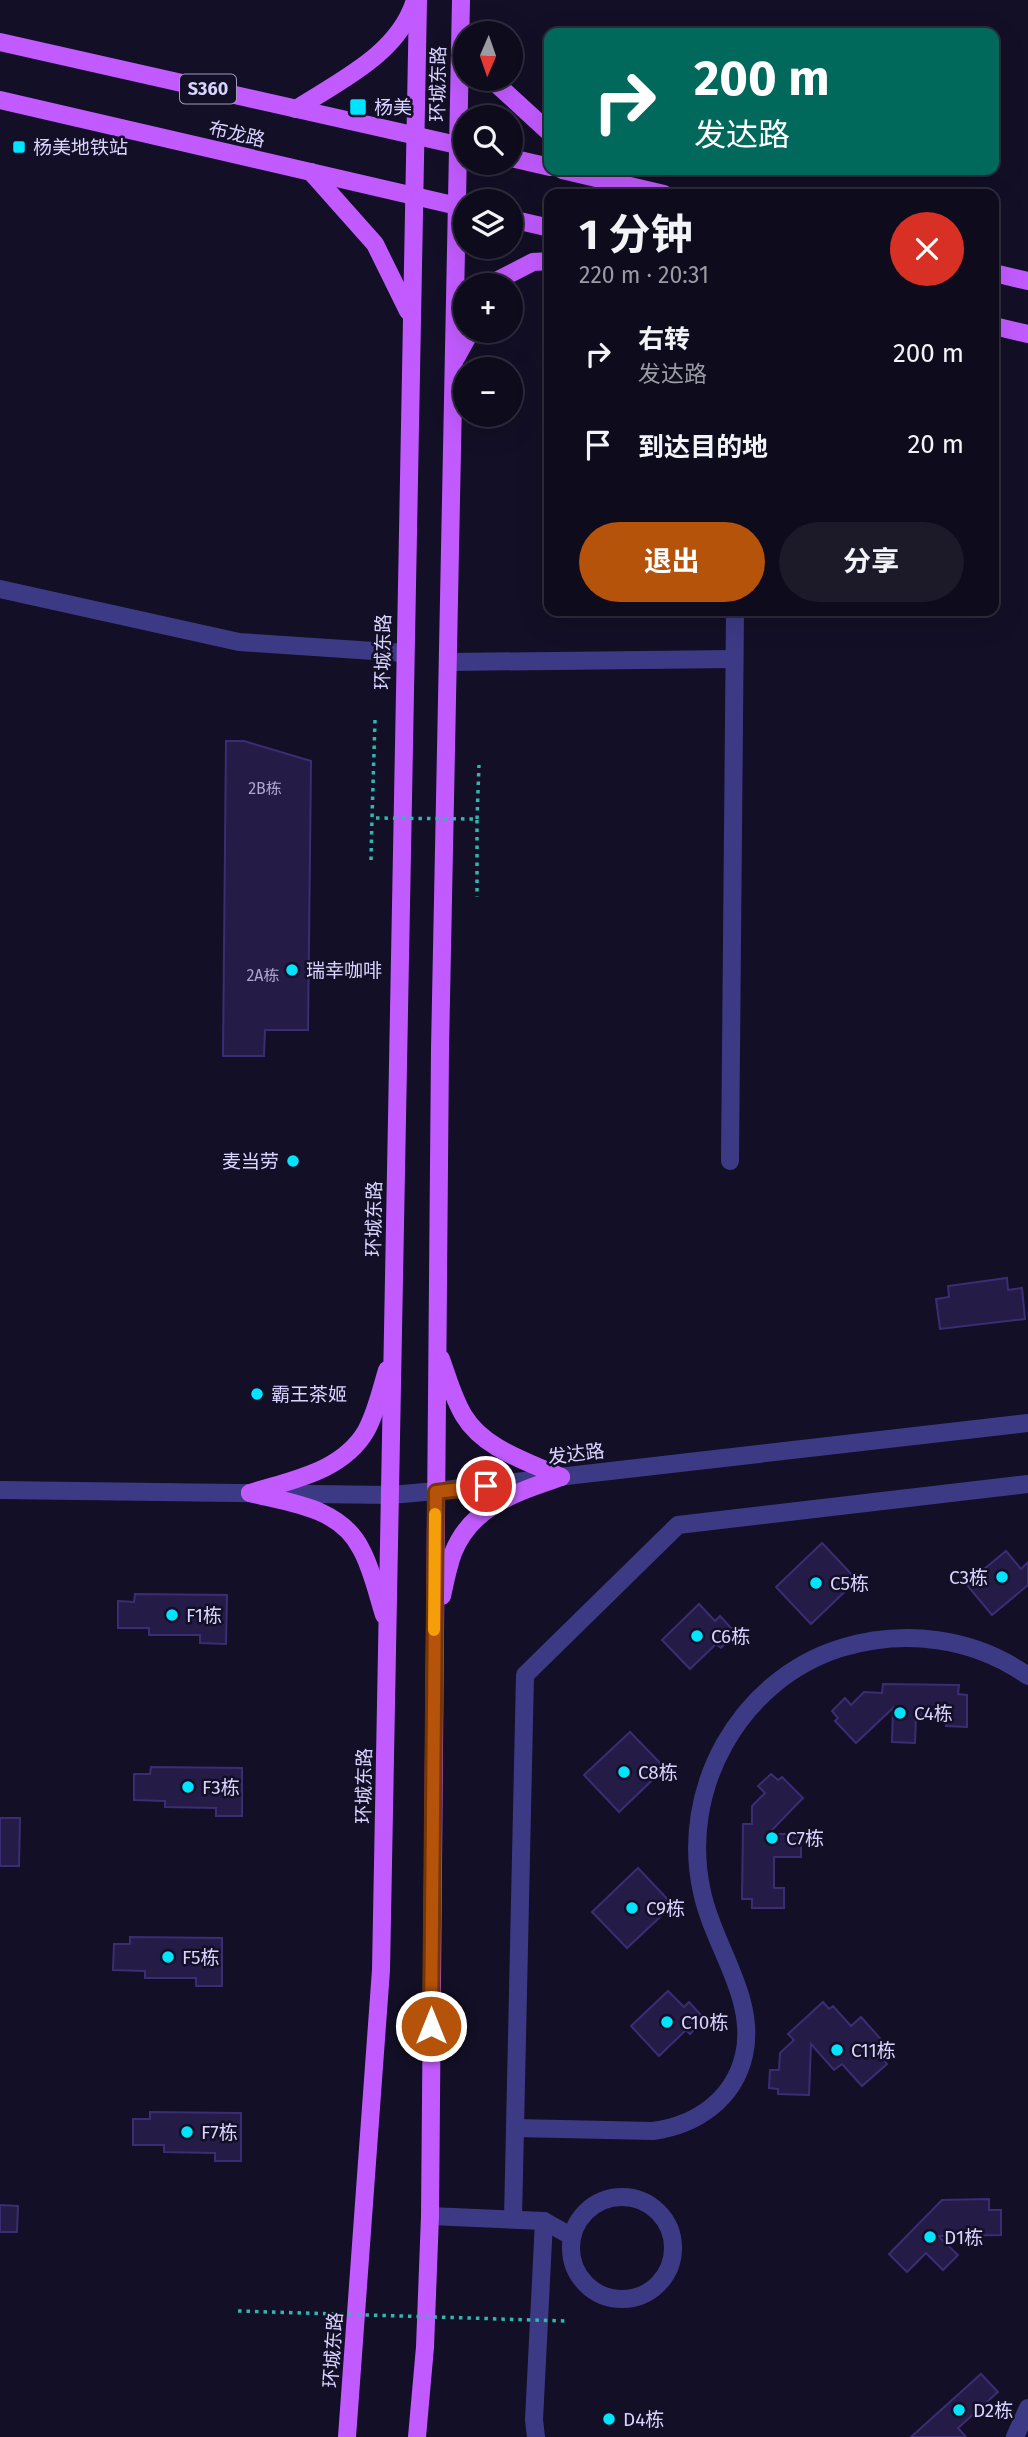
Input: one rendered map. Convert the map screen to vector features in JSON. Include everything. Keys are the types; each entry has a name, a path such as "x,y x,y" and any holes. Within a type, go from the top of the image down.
{"main road":[{"path":"296,108 381,52 407,19 416,0"},
{"name":"环城东路","path":"347,2437 381,1970 416,0"},
{"path":"461,4 467,21"},
{"name":"环城东路","path":"461,4 462,105"},
{"name":"布龙路","path":"0,41 453,144"},
{"path":"504,91 544,128"},
{"name":"布龙路","path":"0,100 453,205"},
{"path":"523,161 544,166"},
{"path":"311,172 375,244 411,316"},
{"path":"599,175 647,189"},
{"path":"523,222 544,227"},
{"name":"环城东路","path":"454,357 459,259"},
{"path":"512,273 533,262 544,261"},
{"path":"999,274 1028,282"},
{"path":"999,327 1028,334"},
{"name":"环城东路","path":"417,2437 425,2347 430,2216 440,1049 453,421"},
{"path":"437,1346 457,1404 474,1430 497,1448 561,1477"},
{"path":"250,1493 327,1467 349,1452 372,1419 393,1351"},
{"path":"434,1623 453,1553 475,1519 509,1496 561,1477"},
{"path":"250,1493 314,1509 338,1521 348,1530 362,1551 388,1626"}],"street":[{"path":"0,589 239,642 404,653"},
{"path":"730,1161 735,616"},
{"path":"449,662 734,659"},
{"name":"发达路","path":"0,1490 391,1495 1028,1423"},
{"path":"513,2219 525,1675 678,1525 1028,1484"},
{"path":"515,2128 653,2131 669,2129 698,2118 722,2098 732,2085 744,2056 747,2041 746,2017 702,1893 696,1852 699,1810 710,1770 729,1733 756,1700 788,1673 825,1653 865,1641 907,1637 949,1641 989,1653 1028,1676"},
{"path":"618,2196 634,2198 649,2203 661,2214 670,2228 672,2260 666,2275 649,2291 626,2299 609,2298 594,2292 582,2281 573,2267 571,2236 577,2221 588,2208 601,2200 618,2196"},
{"path":"430,2216 544,2221 571,2236"},
{"path":"536,2437 534,2420 544,2221"},
{"path":"1015,2437 1028,2409"}],"path":[{"path":"371,860 375,720"},
{"path":"477,897 479,765"},
{"path":"372,818 477,819"},
{"path":"239,2312 566,2321"}],"building":[{"path":"226,741 244,741 311,761 308,1030 265,1030 264,1056 223,1056"},
{"path":"1007,1278 1008,1290 1022,1288 1025,1319 940,1329 936,1299 949,1297 948,1286"},
{"name":"C5栋","path":"822,1543 857,1580 811,1624 776,1587"},
{"name":"C3栋","path":"1006,1551 1021,1569 1028,1562 1028,1585 992,1615 966,1584"},
{"name":"F1栋","path":"135,1594 227,1595 226,1644 200,1643 200,1635 149,1635 149,1628 118,1628 118,1601 134,1602"},
{"name":"C6栋","path":"699,1604 715,1621 720,1616 732,1629 727,1634 731,1638 721,1648 716,1644 690,1669 662,1640"},
{"name":"C4栋","path":"883,1684 959,1685 958,1694 967,1695 967,1727 946,1726 947,1716 916,1716 915,1743 892,1742 893,1708 856,1743 835,1721 838,1718 832,1711 845,1698 851,1705 864,1692 882,1693"},
{"name":"C8栋","path":"630,1732 665,1768 619,1812 584,1775"},
{"name":"F3栋","path":"151,1767 242,1768 242,1816 216,1816 216,1808 165,1807 165,1801 134,1800 134,1774 150,1774"},
{"name":"C7栋","path":"771,1774 778,1780 782,1777 803,1798 768,1834 801,1834 801,1857 774,1857 774,1888 784,1888 784,1908 752,1908 752,1899 742,1899 743,1824 752,1824 752,1806 765,1793 758,1786"},
{"path":"0,1818 20,1818 19,1866 0,1866"},
{"name":"C9栋","path":"638,1868 673,1905 627,1948 592,1912"},
{"name":"F5栋","path":"130,1937 222,1938 222,1986 196,1986 196,1978 145,1978 145,1971 113,1970 114,1944 130,1944"},
{"name":"C10栋","path":"668,1991 684,2007 689,2002 701,2015 696,2020 700,2024 690,2034 686,2030 659,2056 631,2026"},
{"name":"C11栋","path":"823,2002 829,2009 833,2006 851,2026 861,2017 893,2053 884,2060 887,2064 862,2086 842,2064 834,2070 811,2044 809,2095 778,2094 778,2089 769,2088 770,2070 779,2070 780,2053 794,2040 788,2034"},
{"name":"F7栋","path":"150,2112 241,2113 241,2161 215,2161 215,2153 164,2152 164,2145 133,2145 133,2119 150,2119"},
{"name":"D1栋","path":"989,2199 989,2210 1001,2210 1001,2235 938,2236 958,2255 943,2270 926,2253 907,2272 889,2254 942,2200"},
{"path":"0,2205 18,2206 17,2232 0,2232"},
{"name":"D2栋","path":"981,2374 998,2392 958,2428 966,2437 911,2437"}],"slow traffic":[{"path":"434,1630 435,1514"}],"place":[{"name":"杨美","path":"358,107"},
{"name":"杨美地铁站","path":"19,147"},
{"name":"瑞幸咖啡","path":"292,970"},
{"name":"麦当劳","path":"293,1161"},
{"name":"霸王茶姬","path":"257,1394"},
{"name":"C3栋","path":"1002,1577"},
{"name":"C5栋","path":"816,1583"},
{"name":"F1栋","path":"172,1615"},
{"name":"C6栋","path":"697,1636"},
{"name":"C4栋","path":"900,1713"},
{"name":"C8栋","path":"624,1772"},
{"name":"F3栋","path":"188,1787"},
{"name":"C7栋","path":"772,1838"},
{"name":"C9栋","path":"632,1908"},
{"name":"F5栋","path":"168,1957"},
{"name":"C10栋","path":"667,2022"},
{"name":"C11栋","path":"837,2050"},
{"name":"F7栋","path":"187,2132"},
{"name":"D1栋","path":"930,2237"},
{"name":"D2栋","path":"959,2410"},
{"name":"D4栋","path":"609,2419"}],"route":[{"path":"431,2026 436,1492 486,1486"}]}
